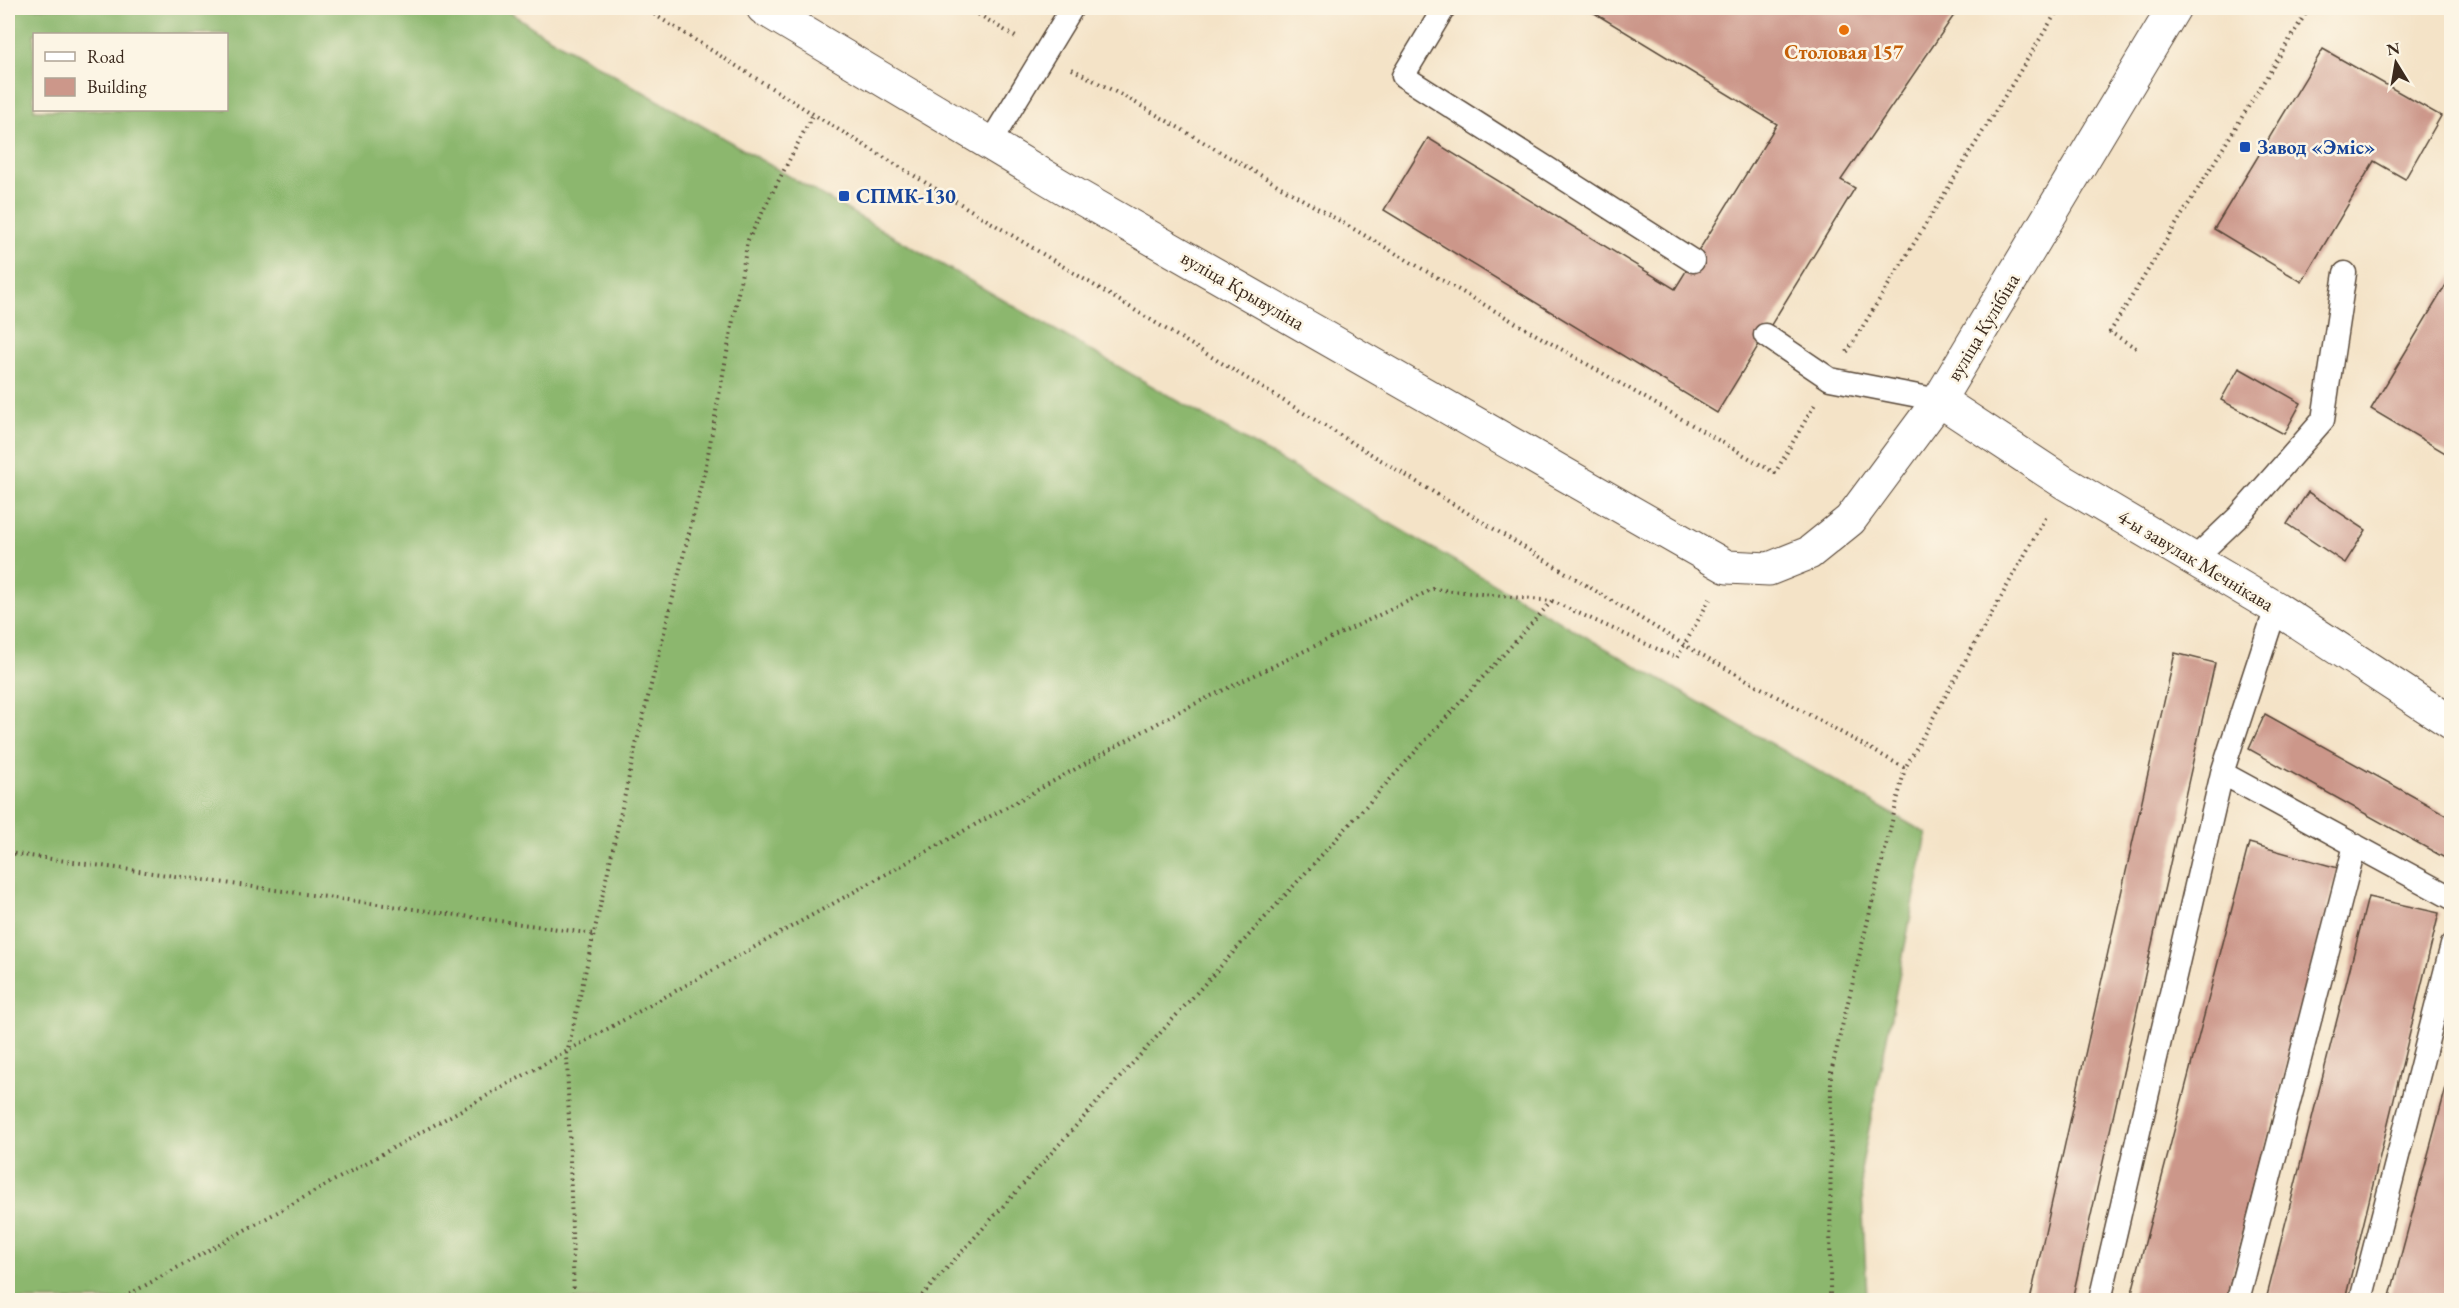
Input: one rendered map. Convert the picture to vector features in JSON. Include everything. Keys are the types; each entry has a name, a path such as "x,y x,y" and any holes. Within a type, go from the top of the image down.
{"main road":[{"name":"вуліца Крывуліна","path":"762,8 1087,201 1727,567"},
{"name":"вуліца Кулібіна","path":"1727,567 1769,569 1809,553 1850,520 1939,400 2175,8"},
{"name":"4-ы завулак Мечнікава","path":"1939,400 2065,483 2276,608 2451,723"}],"lane":[{"path":"990,143 1042,53 1072,8"},
{"path":"1444,8 1403,76 1693,261"},
{"path":"2195,558 2239,516 2323,420 2345,273"},
{"path":"1765,335 1830,379 1939,400"},
{"path":"2100,1300 2222,773 2276,608"},
{"path":"2222,773 2451,898"},
{"path":"2238,1300 2355,845"},
{"path":"2361,1300 2451,945"}],"path":[{"path":"644,8 813,114 1686,646 1905,768"},
{"path":"968,8 1042,53 1129,99 1774,473 2059,8"},
{"path":"2136,348 2110,332 2309,8"},
{"path":"574,1300 567,1053 636,746 706,465 748,240 813,114"},
{"path":"1830,1300 1831,1072 1905,768 2065,483"},
{"path":"118,1300 567,1053 1178,712 1433,589 1552,601 1677,658 1686,646 1727,567"},
{"path":"918,1300 1552,601"},
{"path":"8,853 594,934"}],"green space":[{"path":"8,8 504,8 538,31 1927,834 1861,1169 1867,1300 8,1300"}],"building":[{"path":"1586,8 1959,8 1841,180 1855,188 1717,413 1384,210 1428,138 1675,289 1777,124"},
{"path":"2323,49 2441,116 2405,179 2374,161 2302,282 2214,229"},
{"path":"2452,275 2452,457 2371,409"},
{"path":"2239,368 2301,403 2284,434 2221,400"},
{"path":"2308,492 2366,530 2345,563 2287,524"},
{"path":"2175,653 2215,663 2072,1300 2030,1300"},
{"path":"2265,714 2452,818 2452,862 2249,749"},
{"path":"2249,843 2338,868 2226,1300 2130,1300"},
{"path":"2368,897 2439,913 2345,1300 2266,1300"},
{"path":"2451,1069 2452,1300 2389,1300"}],"place":[{"name":"Столовая 157","path":"1844,30"},
{"name":"Завод «Эміс»","path":"2245,147"},
{"name":"СПМК-130","path":"844,196"}]}
